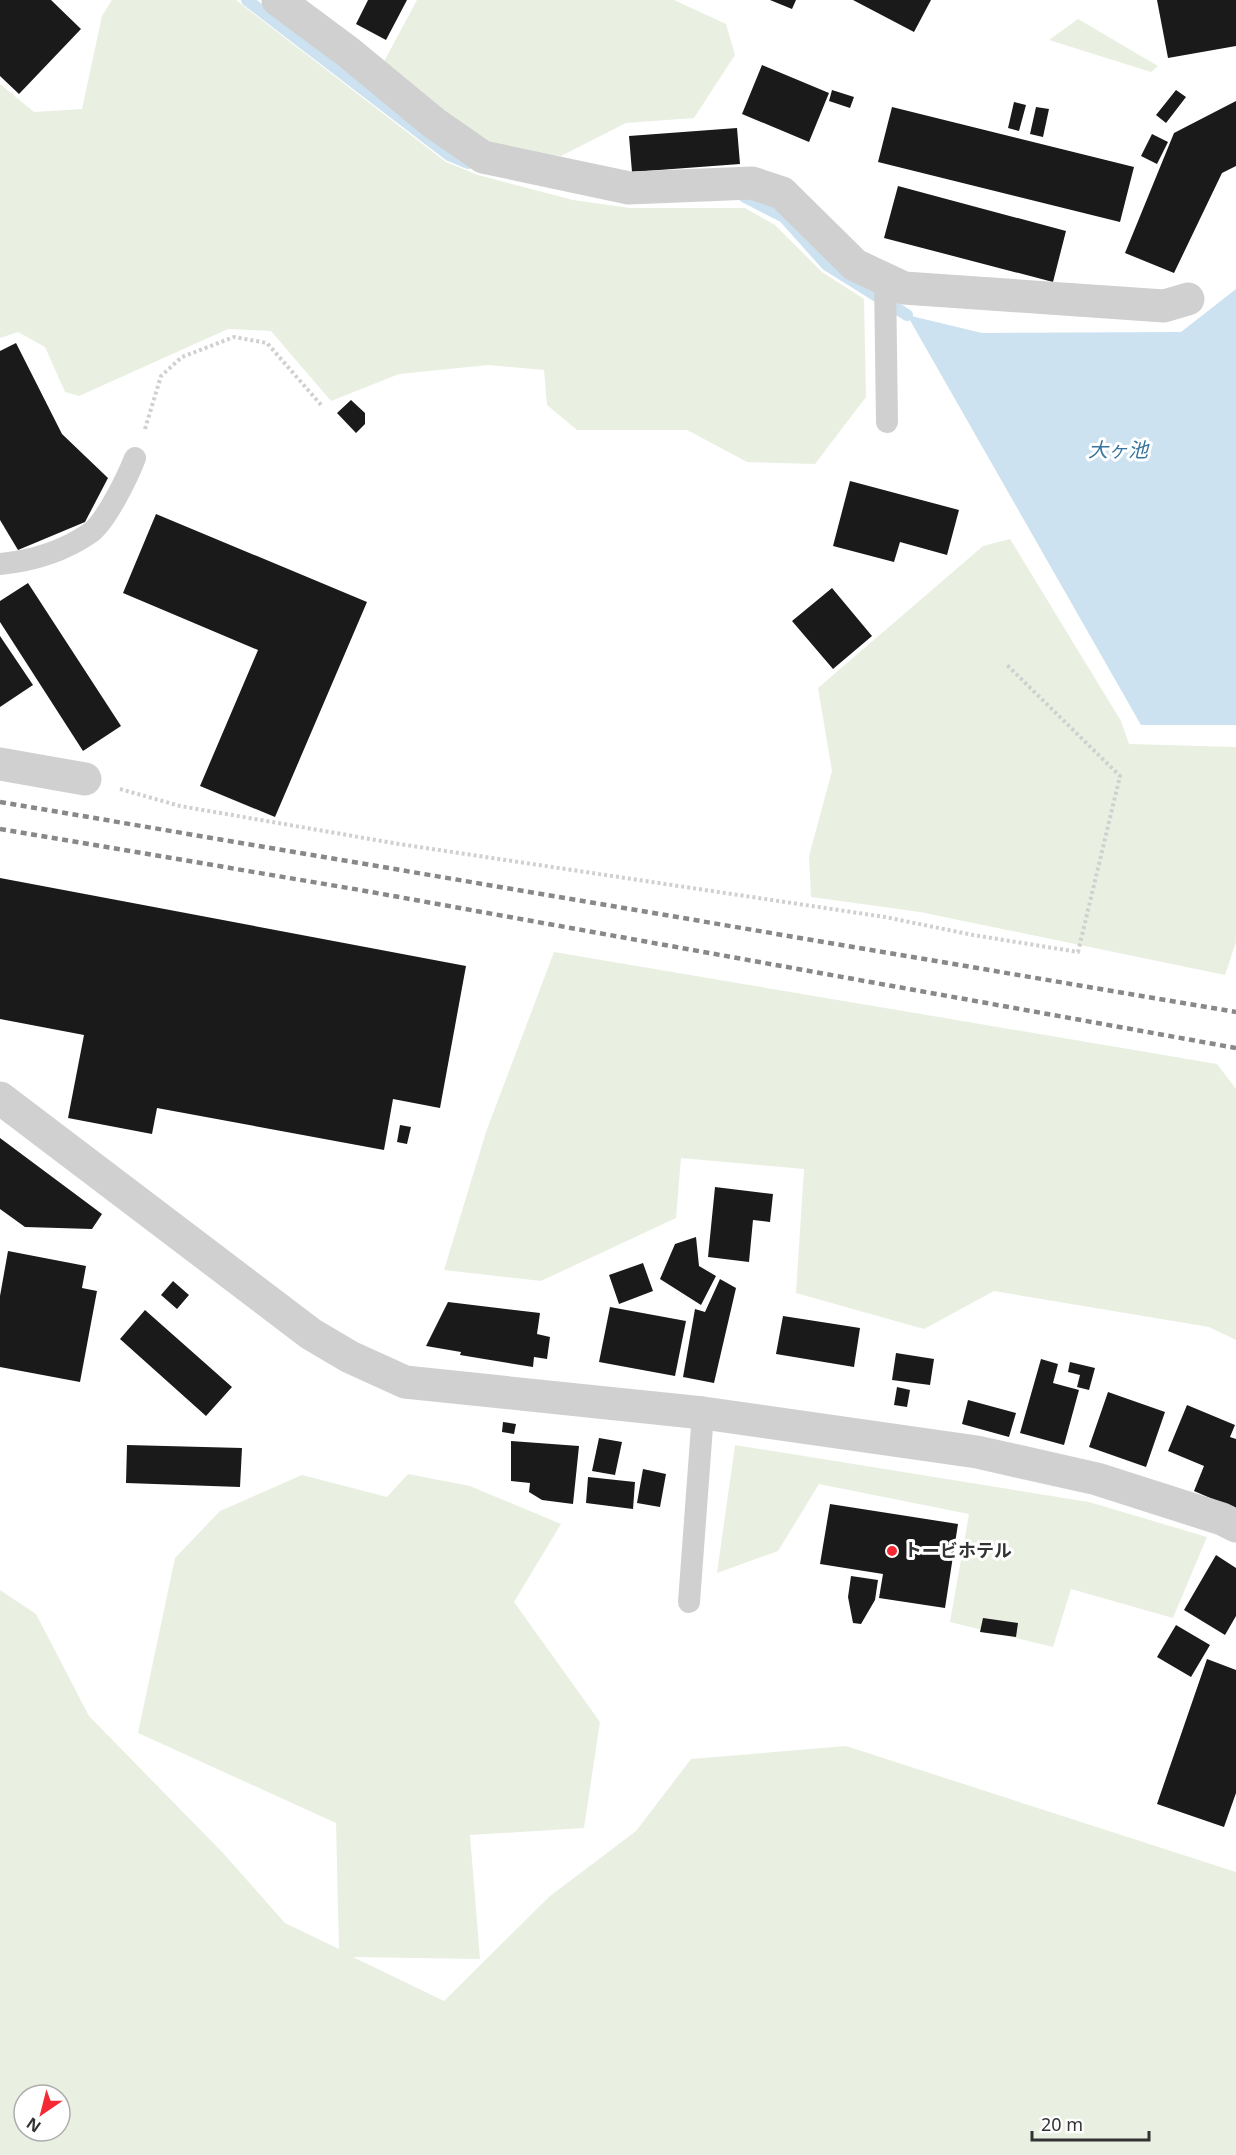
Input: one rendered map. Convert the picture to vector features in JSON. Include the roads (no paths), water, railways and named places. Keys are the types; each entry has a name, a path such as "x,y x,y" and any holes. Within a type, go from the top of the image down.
{"street":[{"path":"278,0 348,52 434,123 483,157 629,188 752,183 782,192 855,265 903,288 1164,306 1188,299"},
{"path":"0,764 85,779"},
{"path":"0,1098 311,1334 350,1358 405,1382 703,1413 976,1452 1097,1479 1222,1519 1236,1526"}],"lane":[{"path":"886,281 887,422"},
{"path":"0,564 30,561 92,532 123,485 135,458"},
{"path":"689,1602 703,1413"}],"water":[{"name":"大ヶ池","path":"1236,289 1236,725 1141,725 907,315 982,333 1181,332"}],"waterway":[{"path":"247,0 449,155 468,163"},
{"path":"745,197 784,217 827,265 907,315"}],"railway":[{"path":"0,802 1236,1012"},
{"path":"0,829 360,890 1236,1048"}],"place":[{"name":"トービホテル","path":"892,1551"}]}
